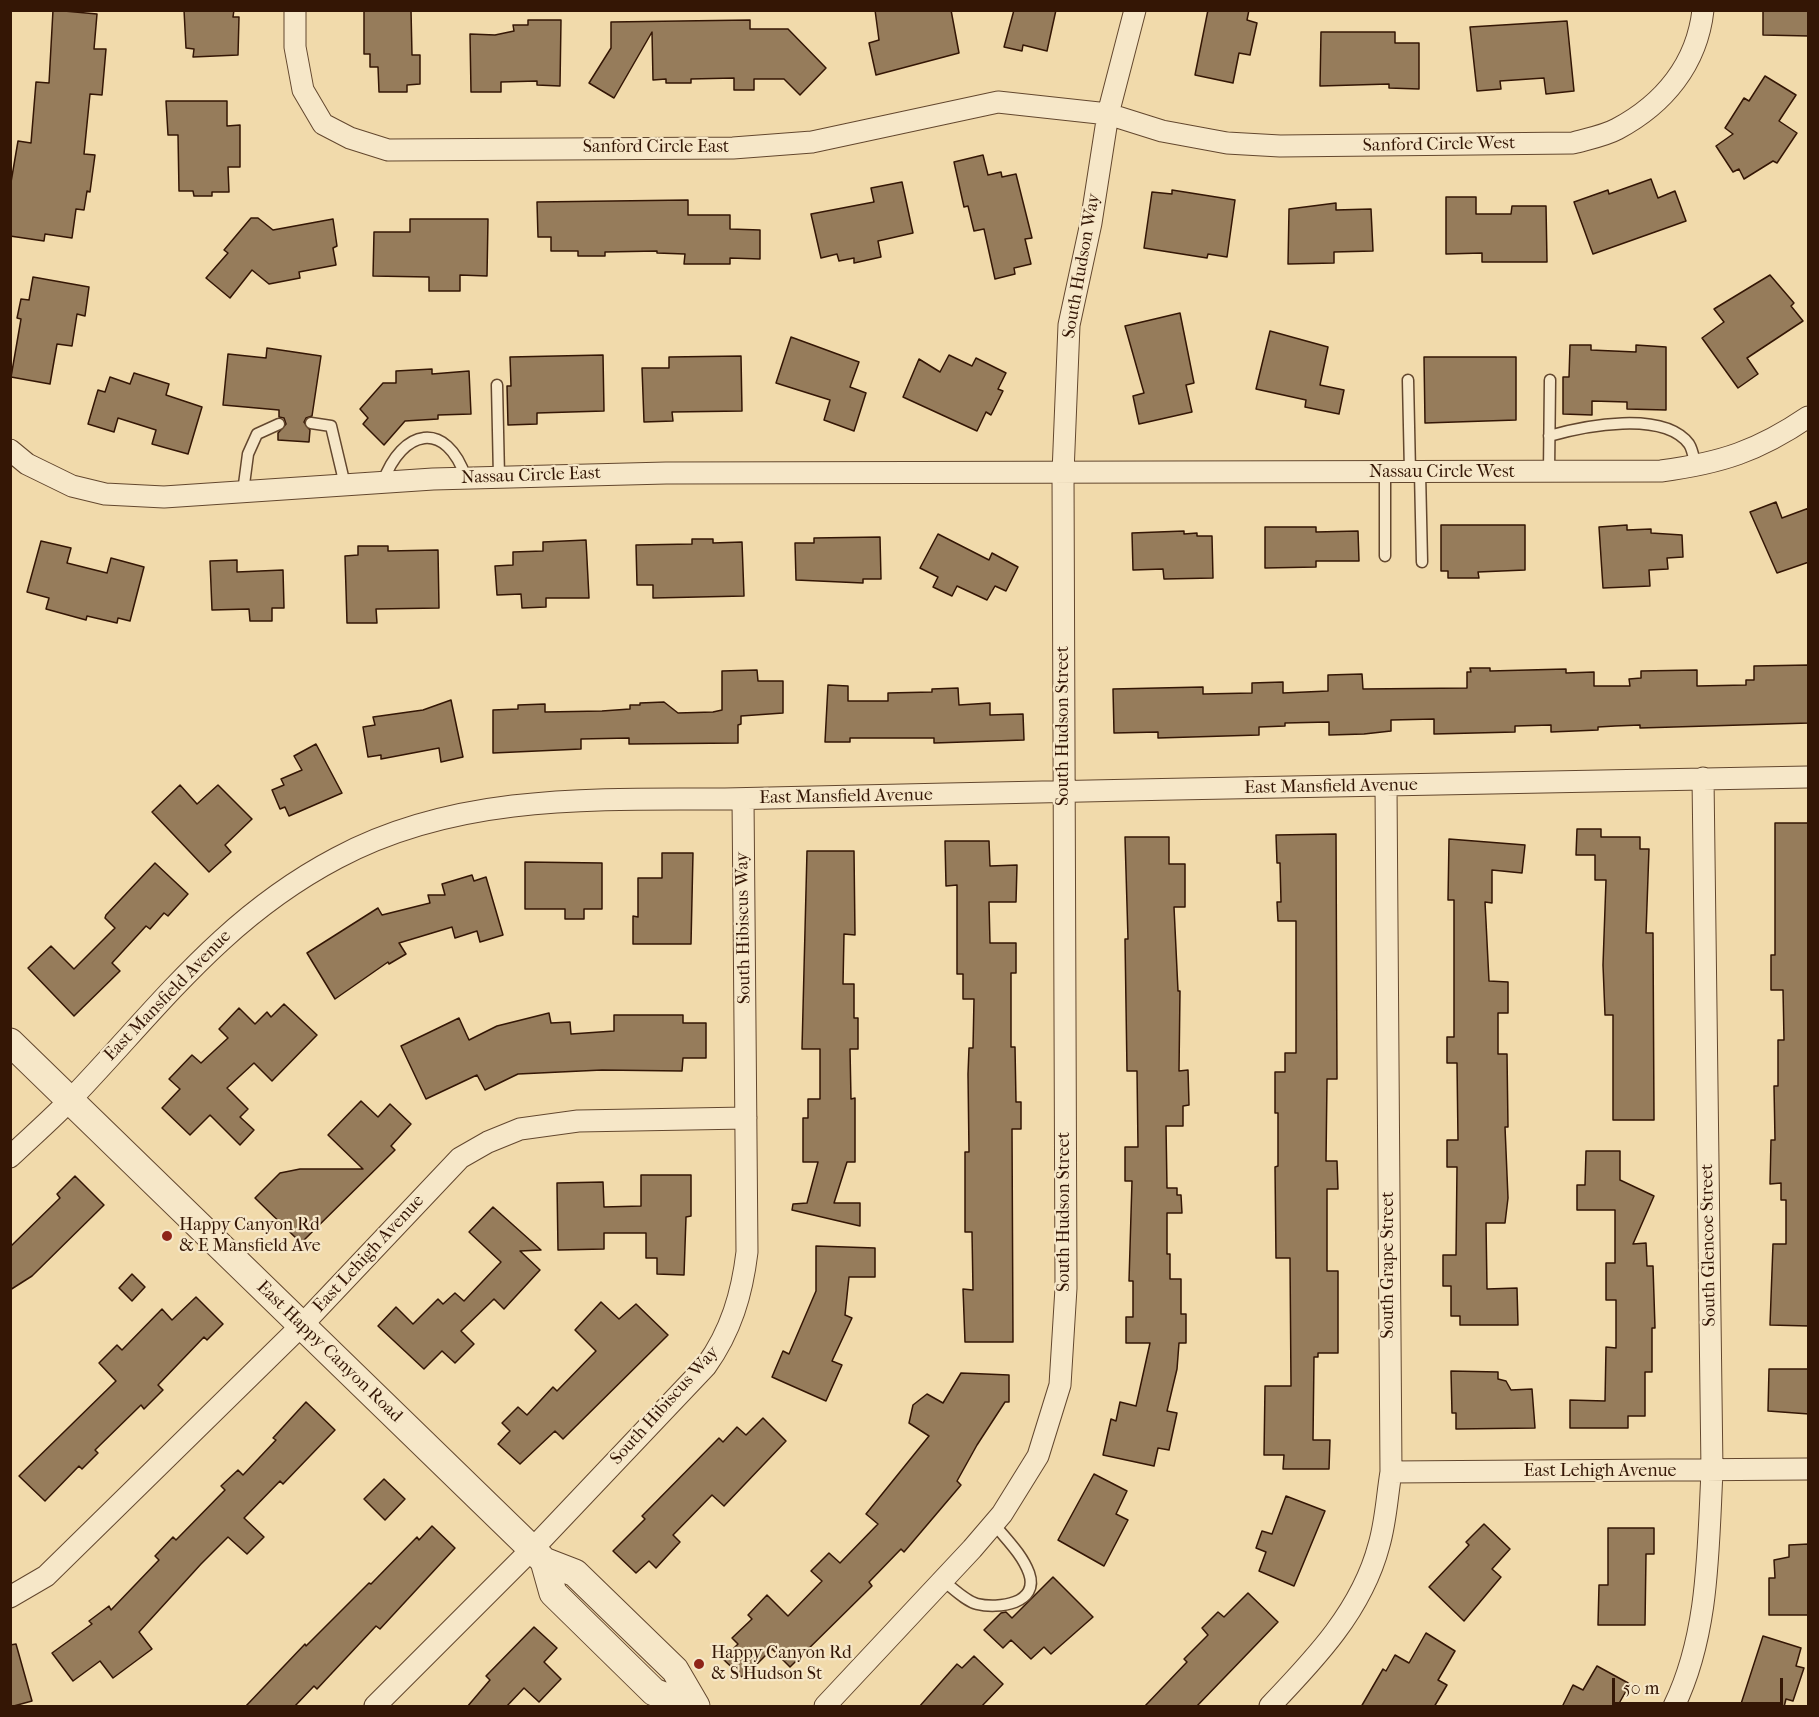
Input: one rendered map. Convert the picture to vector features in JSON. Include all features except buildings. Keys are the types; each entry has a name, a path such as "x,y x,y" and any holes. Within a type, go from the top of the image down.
{"street":[{"name":"Sanford Circle East","path":"295,10 296,47 303,90 323,124 350,138 388,150 733,148 812,142 998,102 1108,114"},
{"name":"South Hudson Way","path":"1064,634 1063,473 1069,325 1091,224 1108,114 1135,10"},
{"name":"Sanford Circle West","path":"1108,114 1162,131 1227,143 1280,146 1573,143 1615,130 1650,109 1663,96 1679,77 1692,53 1703,10"},
{"name":"Nassau Circle West","path":"1063,473 1661,471 1696,467 1734,457 1782,435 1809,417"},
{"name":"Nassau Circle East","path":"10,450 27,464 55,479 105,494 164,497 383,482 499,477 666,473 1063,473"},
{"name":"South Hudson Street","path":"825,1707 994,1524 1038,1456 1060,1385 1064,1347 1064,634"},
{"name":"East Mansfield Avenue","path":"10,1157 71,1100 193,966 232,928 274,895 339,856 389,835 439,819 491,808 562,800 743,799 1809,777"},
{"name":"South Glencoe Street","path":"1674,1707 1697,1637 1706,1574 1712,1471 1702,778"},
{"name":"South Grape Street","path":"1270,1707 1343,1623 1360,1593 1379,1545 1390,1472 1386,786"},
{"name":"South Hibiscus Way","path":"375,1707 538,1555 706,1366 721,1346 742,1287 747,1252 743,799"},
{"name":"East Happy Canyon Road","path":"10,1042 538,1555 575,1573 584,1581 675,1670 696,1707"},
{"name":"East Lehigh Avenue","path":"10,1597 46,1576 302,1326 460,1158 488,1142 520,1129 578,1121 746,1118"},
{"name":"East Lehigh Avenue","path":"1390,1472 1809,1470"},
{"path":"538,1555 553,1593 654,1692 689,1707"}],"lane":[{"path":"1408,380 1422,562"},
{"path":"1549,473 1550,380"},
{"path":"497,385 499,477"},
{"path":"311,423 331,426 345,485"},
{"path":"243,492 248,454 257,434 279,424"},
{"path":"1549,436 1584,426 1618,424 1655,427 1675,432 1689,445 1696,467"},
{"path":"383,482 402,449 416,439 434,438 446,444 459,457 466,478"},
{"path":"1384,472 1385,556"},
{"path":"942,1580 975,1604 1013,1604 1027,1595 1031,1585 1029,1573 1019,1555 994,1524"}],"place":[{"name":"Happy Canyon Rd & E Mansfield Ave","path":"167,1236"},
{"name":"Happy Canyon Rd & S Hudson St","path":"699,1664"}]}
